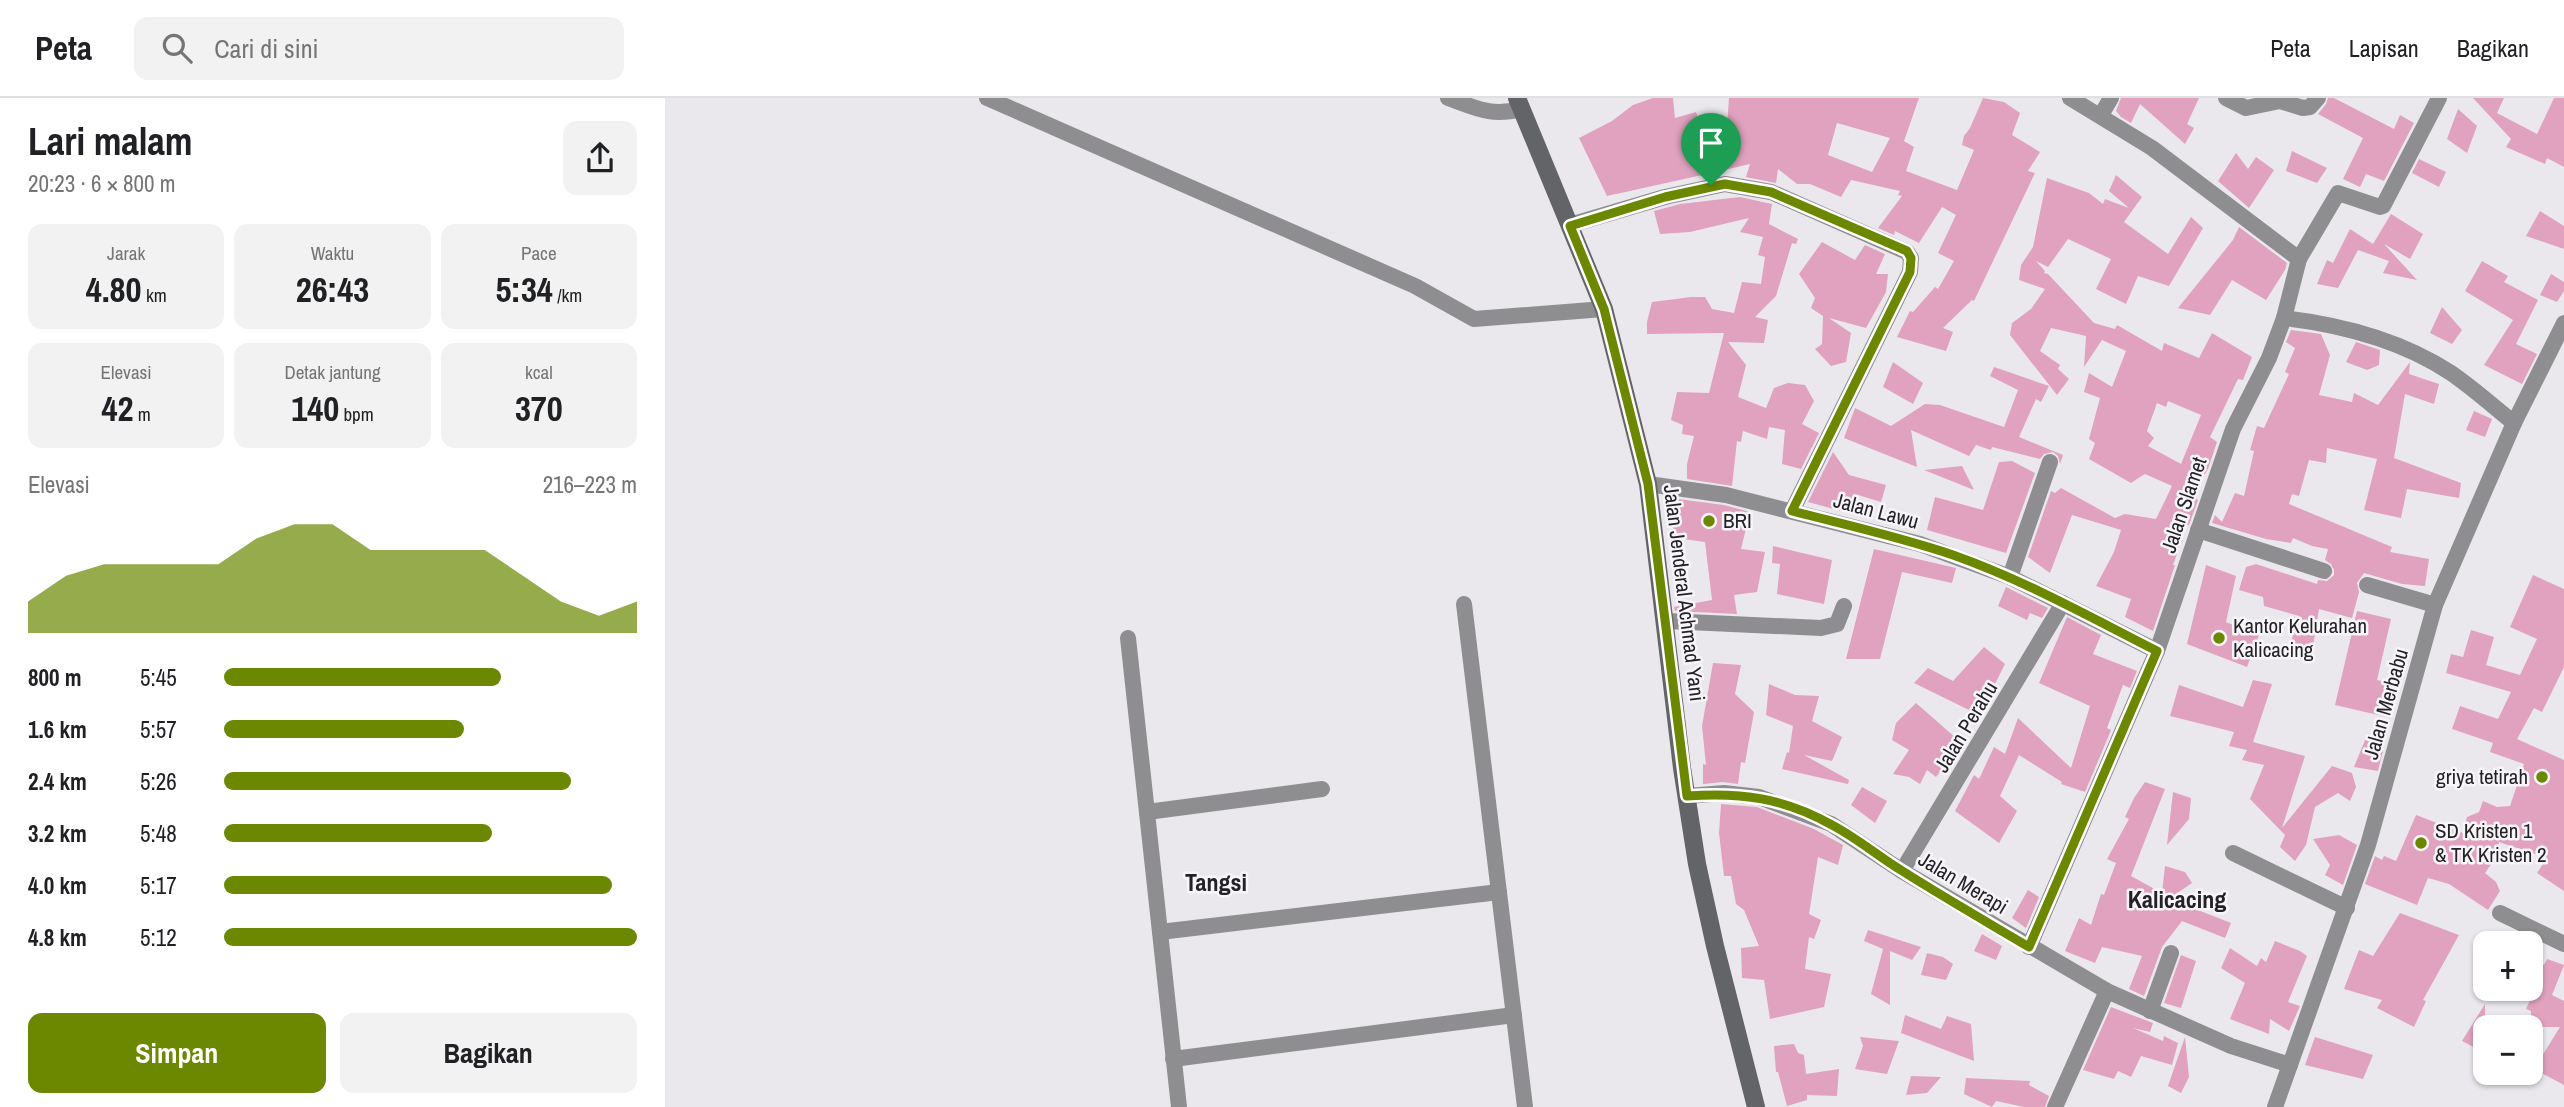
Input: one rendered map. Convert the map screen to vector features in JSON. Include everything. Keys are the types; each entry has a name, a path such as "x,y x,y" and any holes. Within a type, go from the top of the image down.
{"main road":[{"name":"Jalan Jenderal Achmad Yani","path":"1519,103 1604,309 1648,484 1697,864 1756,1107"}],"street":[{"path":"987,98 1415,286 1474,319 1604,309"},
{"path":"1448,98 1492,113 1519,103"},
{"path":"2070,98 2101,115 2178,166 2250,224 2299,259"},
{"path":"2101,115 2111,98"},
{"path":"2226,98 2246,108 2280,102 2303,108 2311,107 2318,98"},
{"name":"Jalan Slamet","path":"2029,947 2157,651 2233,429 2269,358 2284,318 2299,259 2338,193 2383,206 2439,98"},
{"path":"1570,226 1665,197 1725,184 1771,192 1907,251 1911,258 1910,272 1792,511"},
{"path":"2284,318 2327,323 2360,331 2420,356 2452,373 2514,423"},
{"name":"Jalan Merbabu","path":"2275,1107 2368,845 2435,605 2514,423 2564,323"},
{"path":"2010,577 2050,462"},
{"name":"Jalan Lawu","path":"1648,484 1726,495 1920,544 2010,577 2157,651"},
{"path":"2198,530 2324,571"},
{"path":"2367,585 2435,605"},
{"name":"Jalan Perahu","path":"1902,871 2063,603"},
{"path":"1464,604 1525,1107"},
{"path":"1666,621 1821,628 1837,624 1844,606"},
{"path":"1128,638 1179,1107"},
{"path":"1147,812 1322,789"},
{"name":"Jalan Merapi","path":"1687,796 1742,795 1780,804 1831,824 1902,871 2107,991 2231,1046 2290,1065"},
{"path":"2233,853 2347,908"},
{"path":"1160,932 1499,892"},
{"path":"2500,913 2564,944"},
{"path":"2150,1010 2171,953"},
{"path":"2055,1107 2107,991"},
{"path":"1173,1059 1514,1015"}],"building":[{"path":"1653,98 1673,98 1675,118 1696,112 1716,172 1607,196 1579,138 1612,121 1633,105"},
{"path":"1729,98 1919,98 1904,141 1914,147 1906,171 1957,190 1974,150 1962,145 1964,136 1983,98 2004,102 2020,113 2012,135 2040,152 2028,171 2035,173 1974,301 1943,328 1953,332 1946,351 1897,337 1910,311 1913,312 1935,287 1938,289 1954,261 1938,253 1956,215 1942,207 1919,243 1895,231 1894,235 1878,228 1902,196 1898,195 1900,191 1851,180 1841,197 1810,184 1797,184 1778,169 1776,183 1746,177 1750,164 1724,170","holes":["1837,123 1890,138 1872,172 1828,155"]},
{"path":"2121,98 2199,98 2187,124 2194,128 2185,144 2140,104 2131,123 2116,111"},
{"path":"2328,98 2334,98 2394,129 2400,115 2414,123 2384,181 2366,174 2360,187 2343,179 2363,138 2318,114"},
{"path":"2473,98 2504,98 2497,113 2537,134 2554,98 2564,98 2564,167 2547,158 2545,164 2506,147 2511,139"},
{"path":"2458,109 2477,126 2467,153 2447,139"},
{"path":"2292,151 2327,168 2317,183 2286,171"},
{"path":"2236,153 2248,169 2256,157 2274,170 2249,208 2218,181"},
{"path":"2419,159 2446,172 2439,187 2412,173"},
{"path":"2116,175 2142,197 2124,222 2168,254 2191,217 2203,228 2169,286 2138,276 2126,304 2096,289 2111,259 2068,239 2048,267 2036,261 2044,273 2048,274 2094,323 2115,329 2117,325 2162,351 2164,343 2199,358 2212,333 2252,357 2243,380 2238,379 2210,437 2217,442 2208,469 2192,495 2198,500 2189,525 2175,524 2172,536 2183,540 2175,553 2175,565 2153,631 2125,617 2131,599 2096,586 2114,552 2121,530 2072,515 2050,573 2028,557 2051,491 2055,493 2061,488 2115,518 2125,514 2156,519 2172,486 2145,474 2131,483 2089,459 2095,443 2089,439 2100,398 2084,392 2089,373 2112,387 2126,351 2102,340 2084,367 2086,336 2051,328 2040,351 2060,365 2058,369 2069,379 2057,395 2010,335 2012,323 2031,309 2045,289 2019,280 2021,265 2033,247 2047,178 2089,193 2103,204 2105,199 2129,208 2109,191","holes":["2168,401 2201,415 2181,464 2148,446 2154,438 2147,431 2157,403 2166,407"]},
{"path":"1740,197 1772,204 1769,224 1798,239 1796,244 1792,243 1776,296 1755,317 1768,320 1764,343 1728,342 1746,365 1738,397 1766,408 1774,388 1788,383 1805,385 1814,401 1802,424 1819,433 1801,469 1782,464 1785,430 1769,427 1767,439 1743,431 1741,442 1737,441 1732,486 1687,479 1687,464 1694,436 1682,434 1683,425 1671,420 1677,392 1709,393 1724,333 1647,334 1647,322 1652,302 1691,297 1705,297 1712,309 1734,313 1742,282 1761,284 1765,257 1758,255 1763,237 1740,232 1749,218 1690,232 1660,234 1654,211 1680,204"},
{"path":"2540,211 2564,226 2564,249 2526,236"},
{"path":"2391,214 2423,234 2410,259 2384,244 2417,280 2383,273 2389,261 2358,250 2338,288 2317,284 2327,260 2333,263 2350,229 2373,244"},
{"path":"2239,227 2287,263 2266,300 2232,280 2210,315 2178,308 2233,240"},
{"path":"1822,242 1855,260 1865,245 1885,254 1876,274 1888,274 1886,292 1866,328 1829,318 1851,333 1846,362 1831,366 1815,349 1822,344 1823,316 1811,308 1815,298 1799,274"},
{"path":"2482,261 2508,276 2504,282 2538,300 2516,344 2537,354 2522,384 2484,365 2513,320 2465,291"},
{"path":"2551,274 2564,282 2564,291 2557,302 2540,295"},
{"path":"2442,307 2462,330 2452,344 2430,333"},
{"path":"2291,330 2321,334 2330,355 2319,395 2352,402 2354,393 2378,405 2410,362 2409,374 2439,384 2434,404 2405,394 2394,458 2461,483 2459,498 2407,489 2401,518 2364,510 2377,459 2327,448 2326,463 2309,460 2299,496 2292,494 2289,504 2392,547 2390,552 2429,559 2425,586 2402,584 2364,573 2357,583 2359,592 2352,618 2319,609 2312,652 2290,645 2299,616 2264,606 2263,597 2239,590 2246,567 2256,564 2317,584 2318,580 2327,581 2334,575 2331,564 2325,560 2328,549 2293,538 2291,543 2266,539 2212,523 2215,515 2222,522 2235,493 2244,496 2254,451 2250,450 2257,426 2264,428 2289,374 2285,372 2295,348 2286,342"},
{"path":"2356,342 2380,350 2379,365 2367,370 2346,362"},
{"path":"1893,362 1923,383 1913,404 1883,387"},
{"path":"1994,367 2049,386 2041,402 2036,399 2019,437 2063,455 2060,464 2058,456 2053,452 2044,454 2040,459 1976,445 1969,456 1911,430 1917,467 1844,438 1855,408 1891,426 1925,404 1940,405 2004,427 2018,390 1990,376"},
{"path":"2474,411 2492,419 2485,437 2466,430"},
{"path":"1833,452 1849,475 1886,485 1881,502 1855,494 1852,514 1808,502"},
{"path":"2012,461 2035,473 2006,553 1927,530 1935,497 1983,510 1999,462"},
{"path":"1962,466 1974,490 1924,470"},
{"path":"1663,497 1724,505 1750,512 1741,549 1765,552 1757,592 1734,595 1737,614 1675,611 1674,607 1712,600 1705,542 1676,538"},
{"path":"1773,546 1832,560 1824,604 1777,594 1780,564 1772,563"},
{"path":"1874,549 1956,568 1952,583 1902,572 1880,659 1846,659"},
{"path":"2206,565 2236,576 2226,622 2259,635 2247,667 2187,644"},
{"path":"2533,575 2564,589 2564,667 2542,712 2534,708 2517,739 2564,760 2564,891 2537,873 2547,858 2499,842 2497,856 2485,873 2496,882 2500,891 2488,910 2449,884 2428,878 2417,905 2365,884 2375,856 2382,860 2384,856 2396,861 2416,815 2463,833 2467,817 2479,812 2483,801 2497,807 2510,806 2524,764 2490,752 2493,743 2452,729 2460,706 2498,719 2511,692 2446,673 2451,654 2463,657 2471,630 2494,637 2486,665 2520,675 2537,639 2510,627"},
{"path":"2006,587 2048,608 2042,618 2030,613 2027,620 1998,606"},
{"path":"2357,611 2391,619 2377,680 2398,685 2391,718 2335,705"},
{"path":"2067,617 2101,635 2093,654 2137,671 2130,688 2123,685 2107,728 2111,730 2085,792 2061,784 2062,782 2019,755 2000,796 2017,811 1999,843 1955,811 1974,775 1979,779 1994,747 2005,754 2018,718 2071,768 2090,706 2039,683"},
{"path":"1984,647 2005,664 1992,690 1986,686 1971,711 1914,683 1928,668 1953,681"},
{"path":"1713,663 1741,665 1735,694 1754,712 1745,763 1741,762 1738,784 1703,784 1703,764 1706,765 1702,726"},
{"path":"2253,680 2272,684 2253,742 2305,756 2282,828 2332,766 2352,773 2356,787 2350,801 2338,793 2315,807 2306,845 2295,861 2280,847 2285,835 2250,799 2264,765 2242,760 2247,750 2229,746 2234,732 2170,716 2179,685 2243,707"},
{"path":"1769,684 1795,695 1819,696 1812,721 1842,737 1832,761 1804,755 1849,780 1848,784 1782,769 1787,752 1789,753 1793,726 1766,715"},
{"path":"1916,703 1957,739 1950,749 1957,759 1951,769 1943,768 1936,777 1927,770 1920,784 1909,777 1893,774 1909,750 1892,740 1896,723"},
{"path":"2368,733 2383,751 2378,771 2354,767"},
{"path":"2145,782 2165,789 2131,876 2162,893 2165,866 2185,872 2192,883 2176,894 2188,900 2185,905 2231,923 2225,938 2182,921 2162,947 2144,996 2129,989 2142,956 2102,947 2095,963 2065,951 2079,918 2091,925 2101,894 2104,895 2116,863 2107,859 2129,819 2125,817 2134,798"},
{"path":"1862,787 1887,801 1875,823 1851,805"},
{"path":"2173,792 2191,798 2189,819 2167,845"},
{"path":"1721,804 1757,807 1814,829 1843,845 1838,865 1818,857 1809,914 1821,920 1814,939 1809,937 1805,969 1831,974 1824,1007 1770,1019 1764,980 1742,978 1741,948 1759,946 1744,910 1736,904 1731,876 1724,876 1719,833"},
{"path":"2339,835 2357,845 2343,885 2325,875 2330,865 2313,839"},
{"path":"2028,890 2039,897 2026,928 2012,918"},
{"path":"2400,913 2459,935 2423,1000 2426,1001 2414,1027 2377,1008 2382,1000 2344,989 2359,950 2373,956"},
{"path":"1868,930 1921,947 1912,960 1890,951 1890,1005 1871,994 1883,949 1864,941"},
{"path":"1982,934 2002,946 1996,960 1974,951"},
{"path":"2275,941 2307,956 2288,1002 2300,1006 2289,1031 2270,1019 2269,1034 2230,1019 2245,983 2221,968 2230,948 2257,966 2261,958 2266,962"},
{"path":"1927,953 1943,957 1953,964 1946,980 1921,975"},
{"path":"2181,955 2196,961 2181,1008 2164,1003"},
{"path":"2547,959 2564,965 2552,995 2564,1001 2564,1085 2543,1074 2543,1054 2560,1027 2543,1027 2543,1015 2531,1015 2531,1011 2526,1009 2530,1001 2543,1001 2543,964"},
{"path":"2485,1004 2485,1015 2478,1015"},
{"path":"2111,1007 2153,1023 2150,1032 2133,1028 2163,1041 2164,1036 2178,1043 2172,1065 2141,1056 2131,1077 2118,1071 2114,1079 2083,1070"},
{"path":"1905,1015 1941,1029 1947,1016 1971,1024 1974,1061 1901,1033"},
{"path":"2473,1023 2473,1047 2462,1041"},
{"path":"1860,1037 1899,1041 1887,1074 1855,1069 1863,1046"},
{"path":"2185,1037 2189,1077 2181,1093 2168,1086"},
{"path":"2315,1037 2373,1055 2363,1079 2305,1065"},
{"path":"1794,1044 1798,1053 1804,1055 1806,1074 1839,1069 1837,1096 1807,1095 1807,1100 1787,1106 1776,1072 1774,1046"},
{"path":"1911,1076 1941,1077 1927,1093 1906,1095"},
{"path":"1966,1078 2030,1081 2029,1085 2049,1096 2045,1107 2024,1107 1996,1101 1992,1107 1964,1094"}],"place":[{"name":"BRI","path":"1709,521"},
{"name":"Kantor Kelurahan Kalicacing","path":"2219,638"},
{"name":"griya tetirah","path":"2542,777"},
{"name":"SD Kristen 1 & TK Kristen 2","path":"2421,843"}],"district":[{"name":"Tangsi","path":"1216,883"},
{"name":"Kalicacing","path":"2177,900"}],"route":[{"path":"1711,185 1741,185 1771,192 1907,251 1911,258 1910,272 1792,511 1920,544 2010,577 2157,651 2029,947 1902,871 1831,824 1807,813 1759,797 1724,793 1687,796 1648,484 1604,309 1570,226 1711,185"}]}
